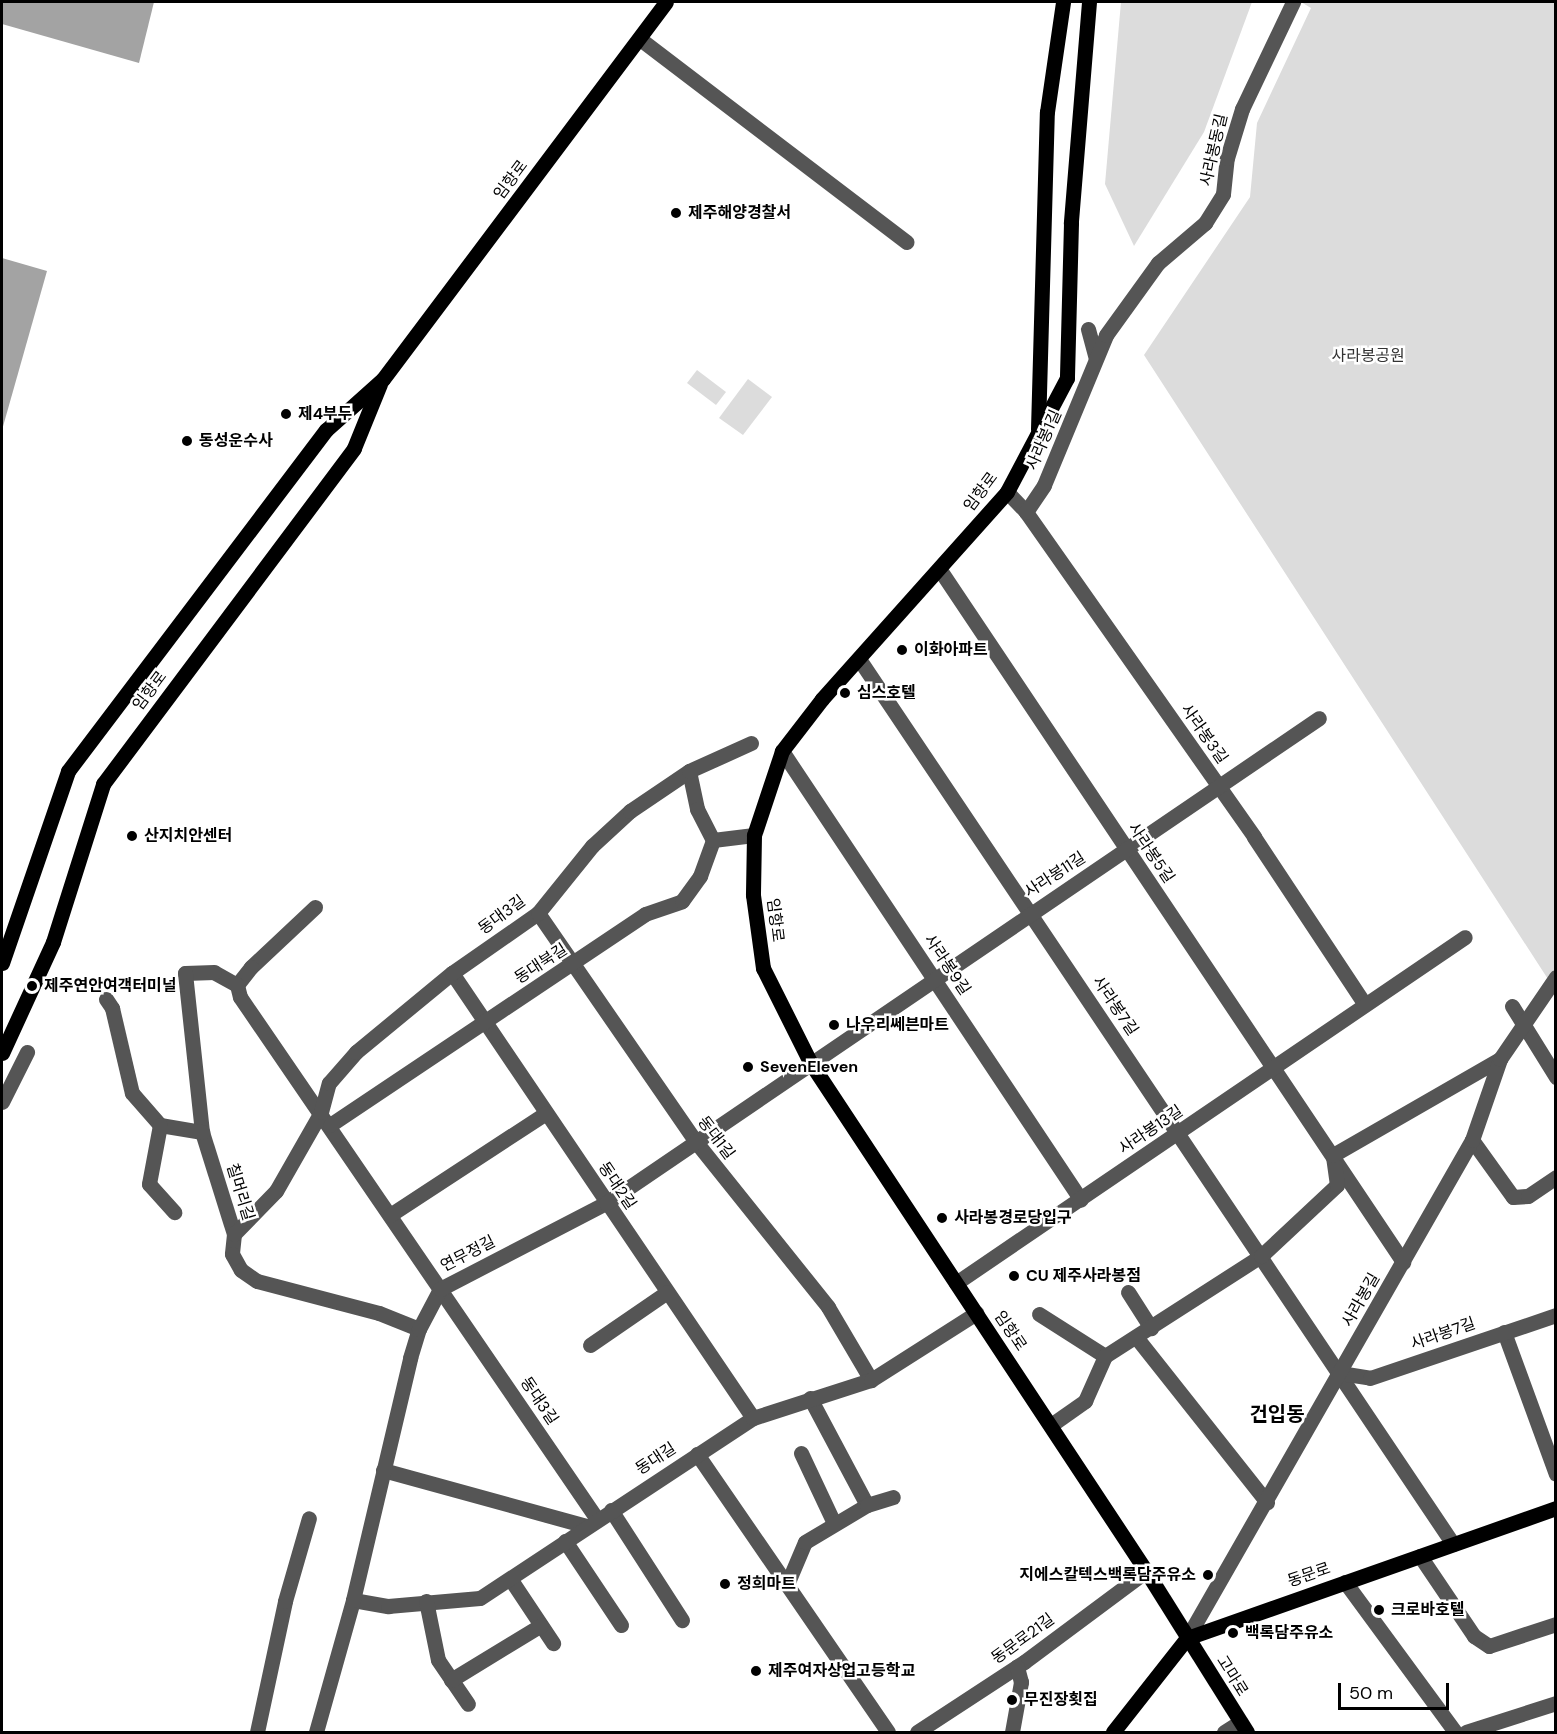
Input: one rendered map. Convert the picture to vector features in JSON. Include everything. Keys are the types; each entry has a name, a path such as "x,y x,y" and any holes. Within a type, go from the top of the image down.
{"main road":[{"name":"임항로","path":"2,963 68,771 326,430 383,379 666,2"},
{"name":"임항로","path":"1038,432 1047,111 1063,2"},
{"name":"임항로","path":"1089,2 1071,223 1066,378 1007,492 859,659 782,751 753,835 753,895 764,968 810,1062 1051,1425 1187,1638"},
{"name":"임항로","path":"2,1053 53,942 103,784 354,448 383,379"},
{"name":"동문로","path":"1187,1638 1556,1508"},
{"name":"고마로","path":"1187,1638 1243,1727"},
{"path":"1113,1732 1187,1638"}],"street":[{"name":"사라봉동길","path":"1089,380 1106,335 1158,264 1206,223 1223,194 1227,158 1242,110 1293,2"},
{"path":"640,39 906,242"},
{"path":"1088,328 1096,358"},
{"name":"사라봉1길","path":"1026,512 1044,485 1089,380"},
{"name":"사라봉3길","path":"1007,492 1026,512 1218,786 1364,1004"},
{"name":"사라봉5길","path":"940,570 1403,1262"},
{"name":"사라봉7길","path":"859,659 1262,1256 1453,1545"},
{"name":"사라봉11길","path":"810,1062 1319,718"},
{"name":"동대3길","path":"325,1119 329,1083 356,1052 452,973 538,913 592,846 630,811 689,771 751,743"},
{"name":"사라봉9길","path":"782,751 1081,1200"},
{"path":"689,771 697,809 713,840 753,835"},
{"name":"동대북길","path":"325,1119 574,965 645,914 682,901 700,876 713,840"},
{"path":"237,985 251,967 315,907"},
{"name":"동대1길","path":"538,913 696,1142 828,1307 871,1380"},
{"name":"사라봉13길","path":"956,1283 1179,1133 1364,1004 1466,937"},
{"name":"칠머리길","path":"237,985 214,972 184,973 202,1132 234,1234 232,1254 241,1270 257,1281 379,1313 419,1329"},
{"name":"동대2길","path":"452,973 753,1418"},
{"name":"사라봉길","path":"1187,1638 1268,1502 1472,1140 1500,1059 1521,1022 1556,977"},
{"name":"동대3길","path":"237,985 240,997 440,1289 591,1523"},
{"path":"106,999 112,1008 132,1093 160,1125 202,1132"},
{"path":"1512,1006 1556,1077"},
{"path":"2,1102 27,1053"},
{"path":"1051,1425 1085,1401 1105,1356 1262,1256 1337,1185 1333,1155 1500,1059"},
{"name":"연무정길","path":"316,1732 353,1599 419,1329 440,1289 606,1203 810,1062"},
{"path":"390,1215 546,1113"},
{"path":"234,1234 276,1191 325,1119"},
{"path":"160,1125 149,1184 174,1212"},
{"path":"1472,1140 1513,1197 1528,1196 1556,1177"},
{"path":"590,1345 666,1292"},
{"path":"1128,1292 1150,1328"},
{"name":"동대길","path":"353,1599 388,1606 480,1598 511,1580 610,1510 753,1418 871,1380 976,1313"},
{"path":"1039,1314 1105,1356"},
{"name":"사라봉7길","path":"1340,1373 1370,1377 1556,1315"},
{"path":"1504,1332 1556,1474"},
{"path":"1136,1337 1268,1502"},
{"path":"810,1398 867,1506"},
{"path":"801,1453 834,1523"},
{"path":"697,1454 788,1582 888,1732"},
{"path":"383,1470 591,1523"},
{"path":"788,1582 806,1542 834,1523 867,1506 893,1497"},
{"path":"610,1510 682,1620"},
{"path":"257,1732 285,1601 309,1518"},
{"path":"565,1541 621,1625"},
{"path":"1420,1556 1474,1636 1488,1646 1556,1624"},
{"name":"동문로21길","path":"917,1732 1017,1666 1146,1571"},
{"path":"511,1580 553,1643"},
{"path":"1345,1582 1455,1732"},
{"path":"426,1601 438,1660 468,1704"},
{"path":"451,1680 541,1625"},
{"path":"1012,1732 1022,1682 1017,1666"},
{"path":"1466,1732 1556,1703"},
{"path":"1224,1732 1243,1727"}],"green space":[{"path":"1121,2 1252,2 1204,132 1134,246 1105,184"},
{"name":"사라봉공원","path":"1301,2 1555,2 1555,990 1144,355 1250,197 1257,123 1311,8"},
{"path":"697,370 726,392 716,405 687,383"},
{"path":"748,379 772,397 743,435 719,418"}],"shaded area":[{"path":"2,2 154,2 139,63 2,24"},
{"path":"2,258 47,271 2,430"}],"place":[{"name":"제주해양경찰서","path":"676,213"},
{"name":"제4부두","path":"286,414"},
{"name":"동성운수사","path":"187,441"},
{"name":"이화아파트","path":"902,650"},
{"name":"심스호텔","path":"845,693"},
{"name":"산지치안센터","path":"132,836"},
{"name":"제주연안여객터미널","path":"32,986"},
{"name":"나우리쎄븐마트","path":"834,1025"},
{"name":"SevenEleven","path":"748,1067"},
{"name":"사라봉경로당입구","path":"942,1218"},
{"name":"CU 제주사라봉점","path":"1014,1276"},
{"name":"지에스칼텍스백록담주유소","path":"1208,1575"},
{"name":"정희마트","path":"725,1584"},
{"name":"크로바호텔","path":"1379,1610"},
{"name":"백록담주유소","path":"1233,1633"},
{"name":"제주여자상업고등학교","path":"756,1671"},
{"name":"무진장횟집","path":"1012,1700"}],"district":[{"name":"건입동","path":"1277,1414"}]}
